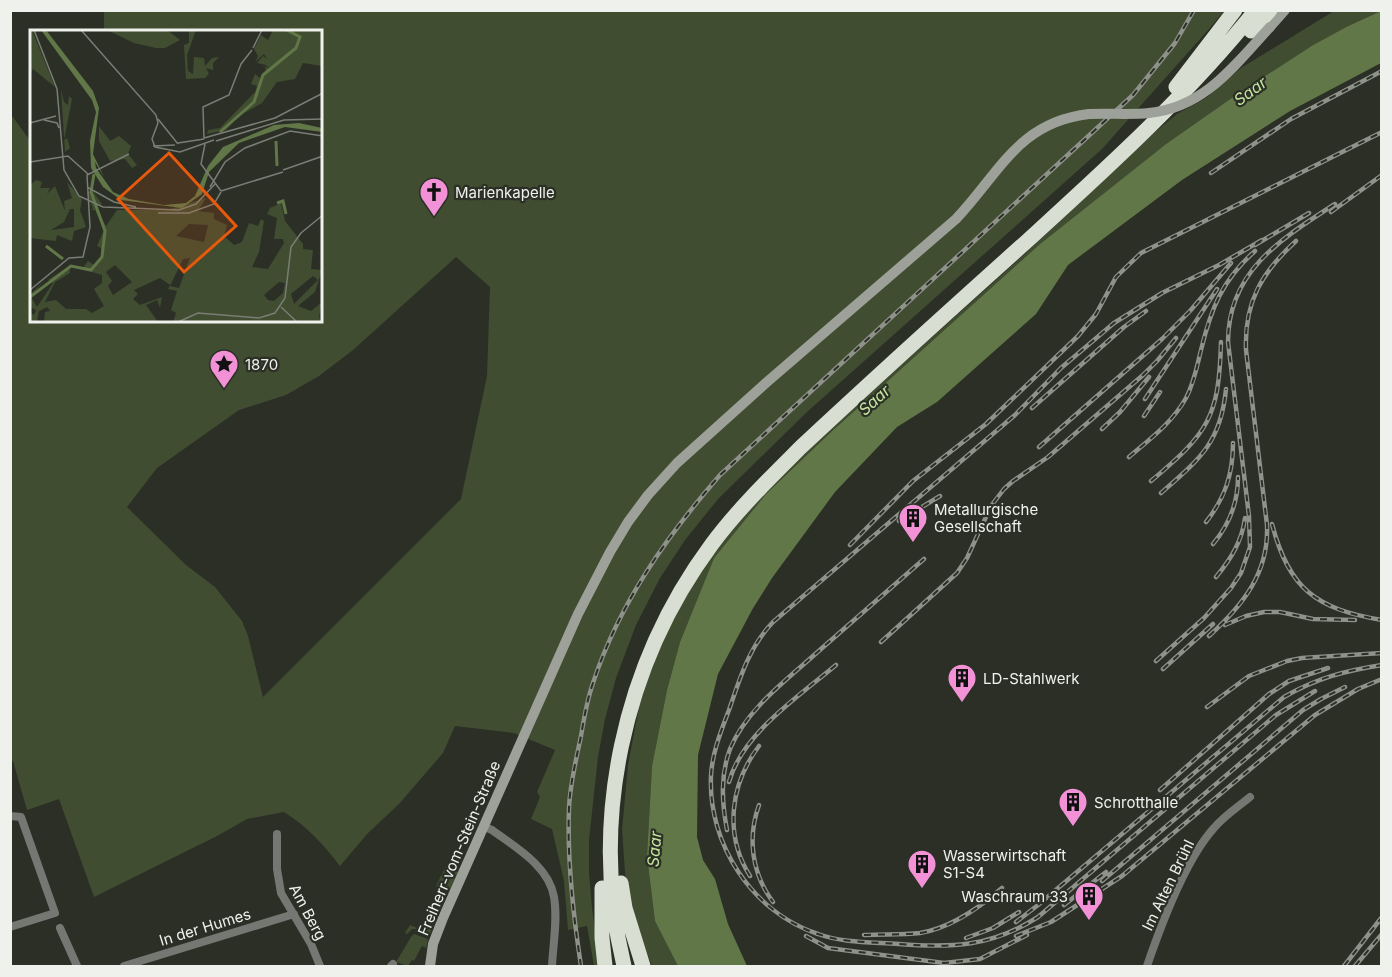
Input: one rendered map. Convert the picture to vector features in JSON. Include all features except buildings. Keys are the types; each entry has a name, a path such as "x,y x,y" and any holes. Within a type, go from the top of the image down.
{"highway":[{"path":"1177,93 1234,10"},
{"path":"1177,93 1244,10"},
{"path":"606,966 602,938 602,809 614,732 624,693 659,622 712,544 764,483 1131,139 1256,10"},
{"path":"1131,139 1160,104 1222,60 1270,10"},
{"path":"624,966 617,930 611,868 610,841 614,792 623,736 633,696 659,622"},
{"path":"614,792 618,813 616,842 618,868 625,908 643,966"},
{"path":"603,888 614,966"}],"street":[{"name":"Freiherr-vom-Stein-Straße","path":"430,966 433,944 578,614 628,522 662,478 767,382 956,219 1006,158 1023,141 1052,124 1089,114 1147,113 1180,106 1194,100 1211,89 1231,70 1285,10"},
{"name":"Im Alten Brühl","path":"1147,966 1158,934 1195,853 1215,827 1250,797"},
{"path":"10,816 21,817 55,913 10,927"},
{"path":"485,827 534,861 551,886 555,906 552,966"},
{"name":"Am Berg","path":"277,834 278,883 281,893 320,966"},
{"name":"In der Humes","path":"124,966 294,914"},
{"path":"60,928 76,966"}],"shaded area":[{"path":"104,11 1224,11 1102,149 807,412 719,498 685,540 660,578 636,625 616,678 598,757 589,840 589,873 600,966 594,966 587,926 568,930 564,881 552,829 531,819 540,797 537,792 555,750 514,733 455,726 443,753 399,804 368,833 340,866 315,836 284,812 247,819 94,897 59,799 27,810 13,761 10,761 10,113 30,141 30,322 322,322 322,30 104,30","holes":["456,257 490,287 487,376 461,499 263,697 242,621 215,587 186,565 127,507 157,468 239,410 286,395 319,376 353,350"]},
{"path":"1334,11 1381,11 1313,45 1236,95 1166,144 1040,244 831,432 766,494 714,558 680,642 667,690 652,766 647,856 655,920 678,966 652,966 635,923 626,886 622,830 628,765 643,686 663,640 708,555 740,515 828,430 1015,263 1155,132 1177,114 1206,98 1241,68"},
{"path":"446,866 458,872 449,892 436,886"},
{"path":"410,925 417,928 419,925 434,925 429,936 416,929 405,933"},
{"path":"414,934 428,939 426,948 422,946 414,961 412,960 408,966 396,962 411,937"}],"water":[{"name":"Saar","path":"1381,11 1381,63 1290,111 1182,180 1068,265 1036,314 937,402 897,427 835,492 772,578 718,674 698,755 697,837 703,860 715,879 728,924 747,966 678,966 655,921 647,856 652,766 667,690 680,642 714,558 766,494 831,432 1040,244 1166,144 1236,95 1313,45"}],"railway":[{"path":"581,966 570,868 569,808 572,781 593,683 616,626 646,573 681,523 720,475 1133,95 1175,43 1194,10"},
{"path":"1211,173 1291,119 1382,71"},
{"path":"850,545 913,481 986,424 1078,336 1096,314 1116,277 1141,253 1382,132"},
{"path":"1331,212 1382,175"},
{"path":"1156,661 1204,618 1231,588 1241,573 1250,547 1249,516 1228,342 1230,317 1237,295 1248,276 1277,244 1335,204"},
{"path":"1255,245 1309,213"},
{"path":"1262,240 1219,265 1162,293 1114,323 1061,368 1015,415 773,622 746,663 715,751 711,776 712,801 717,826 726,850 754,892 773,910 794,924 818,934 847,941 936,946 987,940 1021,927 1038,917 1276,715 1315,691"},
{"path":"1209,636 1243,600 1252,587 1264,558 1267,525 1246,350 1246,333 1252,303 1265,276 1296,241"},
{"path":"1129,457 1167,423 1186,398 1209,321 1219,296 1234,273 1255,251"},
{"path":"1039,447 1162,339 1190,311 1231,263"},
{"path":"1145,399 1217,289"},
{"path":"1032,408 1124,327 1146,311"},
{"path":"881,642 957,573 967,558 991,506 1004,489 1048,457 1143,375 1176,338"},
{"path":"1151,481 1186,450 1207,422 1217,389 1221,342"},
{"path":"1102,429 1120,412 1149,377"},
{"path":"1161,493 1187,470 1214,436 1226,389"},
{"path":"1144,416 1160,392"},
{"path":"1206,522 1227,485 1233,443"},
{"path":"1213,544 1224,529 1231,513 1238,477"},
{"path":"899,521 940,496"},
{"path":"1216,577 1235,549 1245,518"},
{"path":"1272,524 1287,565 1309,592 1339,610 1382,620"},
{"path":"727,830 723,779 730,749 747,720 783,683 924,559"},
{"path":"1225,625 1246,616 1264,612 1280,612 1313,619 1355,620"},
{"path":"1163,669 1213,624"},
{"path":"1207,707 1249,676 1287,661 1382,653"},
{"path":"729,782 736,764 759,732 789,703 836,665"},
{"path":"1016,922 1284,697 1331,676 1382,665"},
{"path":"1160,790 1269,694 1289,681 1328,668"},
{"path":"1016,936 1051,922 1122,876 1315,715 1358,689 1382,679"},
{"path":"1102,881 1303,710 1345,687"},
{"path":"750,876 736,844 734,810 742,777 759,746"},
{"path":"759,805 753,830 754,855 760,880 773,902"},
{"path":"1064,905 1106,872"},
{"path":"864,935 920,933 943,927 974,910 1002,888"},
{"path":"966,938 993,928 1019,912"},
{"path":"1344,966 1382,917"},
{"path":"1355,966 1382,934"},
{"path":"806,936 828,948 944,963 980,959 1027,935"}],"place":[{"name":"Marienkapelle","path":"434,218"},
{"name":"1870","path":"224,390"},
{"name":"Metallurgische Gesellschaft","path":"913,544"},
{"name":"LD-Stahlwerk","path":"962,704"},
{"name":"Schrotthalle","path":"1073,828"},
{"name":"Wasserwirtschaft S1-S4","path":"922,890"},
{"name":"Waschraum 33","path":"1089,922"}]}
